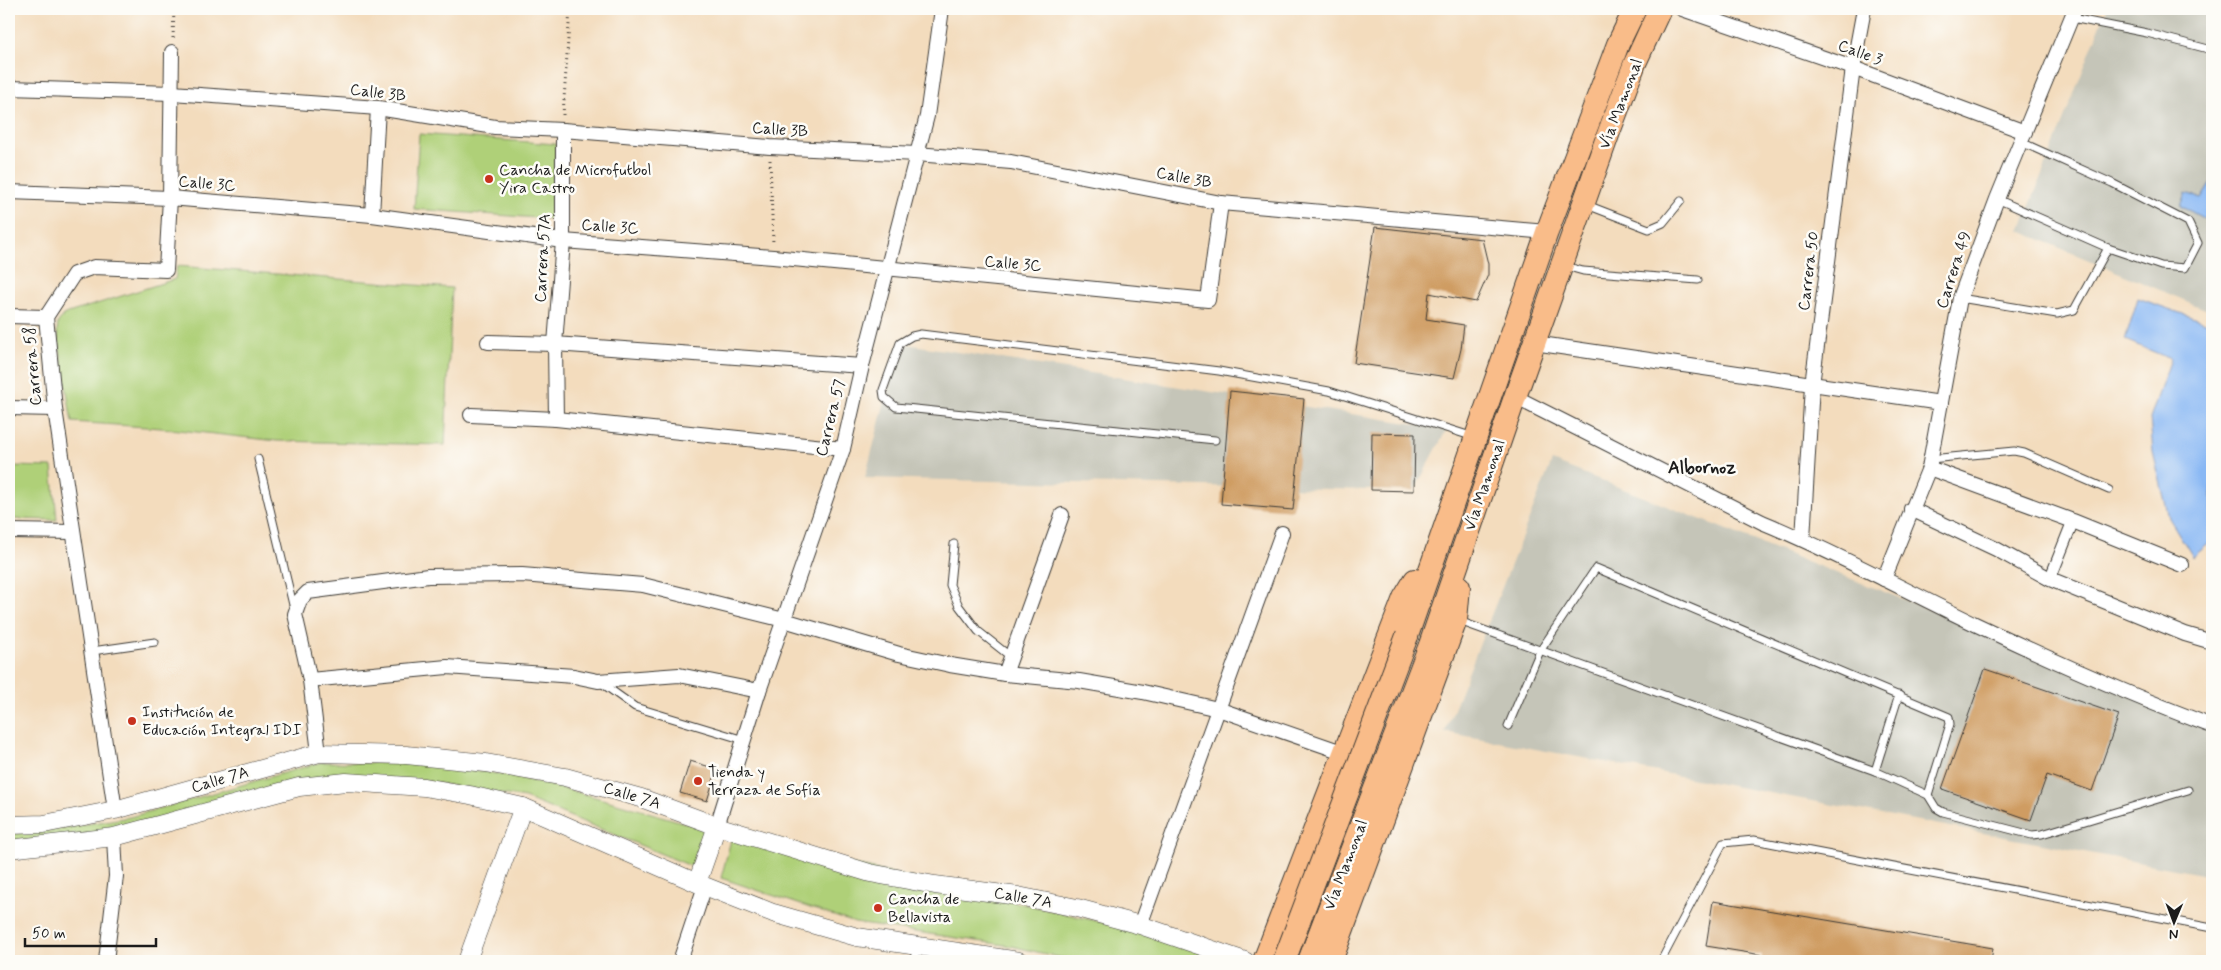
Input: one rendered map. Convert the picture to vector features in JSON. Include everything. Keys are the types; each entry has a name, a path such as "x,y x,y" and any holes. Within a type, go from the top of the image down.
{"main road":[{"name":"Vía Mamonal","path":"1284,961 1407,636 1547,232 1618,44 1635,9"},
{"name":"Vía Mamonal","path":"1309,961 1430,645 1534,343 1636,63 1660,9"},
{"path":"1263,961 1404,598 1439,541"},
{"path":"1330,961 1456,620 1462,550"}],"street":[{"name":"Carrera 57","path":"717,826 759,691 843,449 862,366 927,116 942,9"},
{"path":"1628,9 1635,9"},
{"name":"Calle 3","path":"1682,9 1853,68 2023,137"},
{"name":"Carrera 50","path":"1803,539 1812,385 1853,68 1864,9"},
{"name":"Carrera 49","path":"1884,579 1929,464 1960,298 1997,199 2073,14"},
{"name":"Carrera 58","path":"115,810 55,409 46,318 74,274 94,267 166,270 170,198 172,52"},
{"name":"Calle 3B","path":"9,88 172,94 378,108 495,128 563,130 770,147 917,154 1010,162 1221,203 1547,232"},
{"path":"372,215 378,108"},
{"name":"Carrera 57A","path":"556,419 555,344 563,241 563,130"},
{"name":"Calle 3C","path":"9,192 170,198 372,215 563,241 773,257 1208,300 1221,203"},
{"path":"9,316 46,318"},
{"path":"488,342 555,344 862,366"},
{"path":"1534,343 1941,404"},
{"path":"1515,397 1762,522 1803,539 2055,662 2134,697 2212,726"},
{"path":"9,408 55,409"},
{"path":"471,415 556,419 843,449"},
{"path":"1929,464 2182,565"},
{"path":"1911,508 1996,549 2050,579 2185,634 2212,642"},
{"path":"1005,674 1062,515"},
{"path":"2050,579 2073,521"},
{"path":"9,531 73,532"},
{"path":"1140,925 1282,533"},
{"path":"319,753 310,680 295,614 300,600 308,592 428,576 522,575 644,585 784,620 899,654 950,665 1005,674 1079,681 1143,692 1218,709 1345,754"},
{"path":"310,680 447,667 574,676 598,681 679,675 759,691"},
{"name":"Calle 7A","path":"9,825 44,824 115,810 319,753 406,755 486,762 556,775 642,798 717,826 870,873 935,886 1018,896 1077,908 1140,925 1245,961"},
{"name":"Calle 7A","path":"9,849 114,837 299,787 346,782 424,788 470,795 523,807 773,913 915,954 1019,961"},
{"path":"467,961 523,807"},
{"path":"680,961 717,826"},
{"path":"106,961 116,876 114,837"},
{"path":"1263,961 1277,959 1292,961"}],"lane":[{"path":"2073,14 2212,50"},
{"path":"1997,199 2108,248 2161,266 2186,268 2198,243 2188,222 2023,137"},
{"path":"1585,204 1649,229 1663,223 1681,201"},
{"path":"1960,298 2057,314 2074,310 2108,248"},
{"path":"1562,266 1583,270 1698,280"},
{"path":"1215,440 896,407 884,397 883,390 900,343 912,336 921,334 1219,371 1329,391 1475,437"},
{"path":"1929,464 2014,451 2024,453 2109,490"},
{"path":"258,459 295,614"},
{"path":"954,544 950,586 959,606 978,631 1011,656"},
{"path":"1508,726 1540,651 1596,568 1949,717 1950,724 1928,795"},
{"path":"1456,620 1874,771 1928,795 1936,808 1943,812 2032,835 2042,834 2188,790"},
{"path":"92,651 155,642"},
{"path":"598,681 635,707 744,740"},
{"path":"1874,771 1899,695"},
{"path":"1661,961 1723,843 1754,840 2212,928"}],"path":[{"path":"172,52 174,9"},
{"path":"563,130 564,82 570,9"},
{"path":"770,147 773,257"}],"shaded area":[{"path":"2107,9 2212,9 2212,180 2201,198 2181,206 2212,223 2212,312 2020,231"},
{"path":"900,343 1447,429 1414,491 865,478"},
{"path":"1552,461 2212,721 2212,876 1445,732"}],"green space":[{"path":"419,134 556,144 551,219 414,209"},
{"path":"177,266 452,288 445,445 277,441 161,428 72,422 57,332 58,322 65,314 175,279"},
{"path":"9,466 52,467 57,520 9,519"},
{"path":"322,762 431,765 497,774 557,787 707,829 691,866 525,798 424,781 324,778 106,832 9,843 9,834 50,830 130,817"},
{"path":"732,836 1139,931 1229,961 1076,961 1011,946 855,923 721,878"}],"water":[{"path":"2212,180 2212,223 2181,206 2186,193 2201,198"},
{"path":"2138,298 2208,323 2212,312 2212,541 2193,557 2169,518 2153,452 2150,418 2171,359 2125,340"}],"building":[{"path":"1375,227 1482,239 1488,264 1488,275 1476,302 1429,293 1426,319 1464,325 1461,349 1454,378 1354,363"},
{"path":"1230,391 1304,399 1293,510 1221,504"},
{"path":"1372,433 1415,434 1414,491 1371,490"},
{"path":"1985,669 2119,715 2092,791 2047,775 2031,820 1942,789"},
{"name":"Tienda y Terraza de Sofía","path":"690,761 717,769 707,801 680,793"},
{"path":"1713,901 1993,948 1991,961 1761,961 1762,955 1706,946"}],"place":[{"name":"Cancha de Microfutbol Yira Castro","path":"489,179"},
{"name":"Institución de Educación Integral IDI","path":"132,721"},
{"name":"Tienda y Terraza de Sofía","path":"698,781"},
{"name":"Cancha de Bellavista","path":"878,908"}],"district":[{"name":"Albornoz","path":"1702,468"}]}
